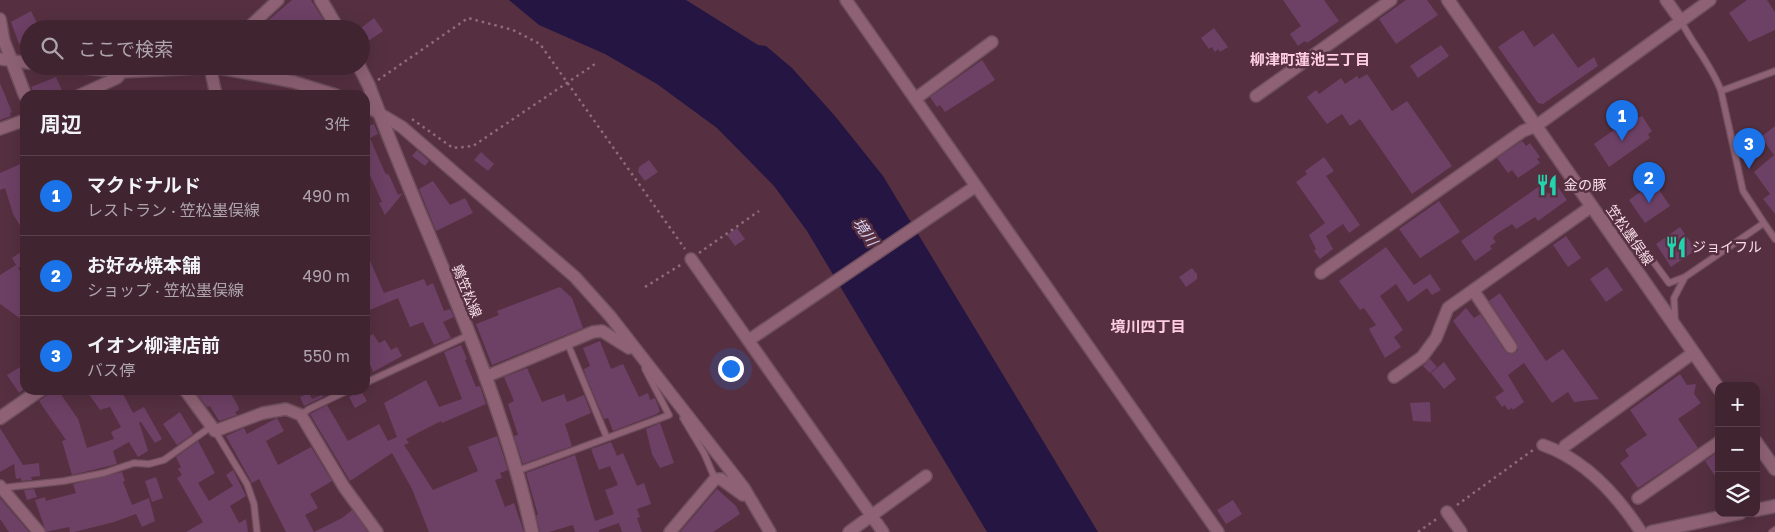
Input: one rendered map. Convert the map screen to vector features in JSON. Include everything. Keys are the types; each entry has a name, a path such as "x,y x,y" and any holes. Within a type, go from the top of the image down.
{"main road":[{"path":"321,0 333,20"},
{"name":"笠松墨俣線","path":"1448,0 1715,383"},
{"path":"6,60 22,90"},
{"name":"鶉笠松線","path":"364,75 485,377 517,471 532,532"},
{"path":"0,418 33,395"},
{"path":"1760,448 1775,469"},
{"path":"1760,509 1775,506"},
{"path":"1652,532 1721,517"}],"street":[{"path":"257,20 278,0"},
{"path":"846,0 1218,532"},
{"path":"1256,96 1391,0"},
{"path":"1666,0 1681,21"},
{"path":"1321,273 1523,132 1536,126 1710,0"},
{"path":"0,19 6,60 20,61"},
{"path":"915,99 992,42"},
{"path":"91,90 120,75"},
{"path":"212,75 215,90"},
{"path":"257,75 294,82 320,90"},
{"path":"370,107 402,127 462,177 575,277 610,316 755,503 770,532"},
{"path":"0,129 20,122"},
{"path":"749,340 976,186"},
{"path":"1394,377 1422,357 1436,338 1448,308 1595,211"},
{"path":"691,259 883,532"},
{"path":"1473,290 1511,347"},
{"path":"485,377 593,332 602,331 636,350"},
{"path":"1562,452 1565,446 1693,352"},
{"path":"189,395 214,429 263,413 286,409 301,415 344,487 377,532"},
{"path":"1543,445 1562,452 1588,470 1614,496 1641,532"},
{"path":"1638,498 1715,445"},
{"path":"848,532 926,476"},
{"path":"670,532 715,479 721,479 733,486 750,502 755,503"},
{"path":"1,487 39,532"},
{"path":"1447,512 1461,532"}],"lane":[{"path":"1681,21 1692,42 1716,76 1743,192 1775,239"},
{"path":"1721,91 1775,71"},
{"path":"1595,211 1620,223 1636,238 1669,283 1685,277 1764,223"},
{"path":"1677,330 1673,311 1674,298 1685,277"},
{"path":"370,381 469,334"},
{"path":"568,342 607,438"},
{"path":"517,471 669,415 644,368 645,362"},
{"path":"301,415 310,408 338,395"},
{"path":"687,416 683,418 704,453 715,479"},
{"path":"1,487 80,478 104,473 134,463 149,464 164,460 214,429 247,484 254,504 257,532"}],"path":[{"path":"369,86 468,18 513,30 540,44 691,259"},
{"path":"409,118 426,127 453,148 473,146 595,64"},
{"path":"645,287 691,259 759,211"},
{"path":"1418,532 1543,445"}],"water":[{"name":"境川","path":"509,0 686,0 758,45 766,46 792,68 835,116 883,176 1098,532 987,532 807,231 774,186 717,128 657,84 605,54 539,25"}],"building":[{"path":"292,0 311,0 324,20 269,20"},
{"path":"1283,0 1324,0 1339,21 1307,43 1305,41 1298,46 1290,34 1301,26"},
{"path":"1406,0 1427,0 1438,15 1396,44 1379,19"},
{"path":"1747,0 1767,0 1775,12 1775,30 1749,42 1729,13"},
{"path":"31,11 36,20 20,20 19,44 11,22"},
{"path":"374,18 383,31 370,40 370,21"},
{"path":"1214,28 1228,47 1220,52 1218,49 1215,52 1212,47 1209,49 1201,38"},
{"path":"1523,30 1534,47 1553,33 1578,68 1594,57 1598,66 1543,104 1538,103 1498,47"},
{"path":"1441,45 1449,56 1418,78 1410,66"},
{"path":"982,60 995,80 945,112 940,105 937,107 930,97"},
{"path":"1367,74 1392,111 1407,101 1452,166 1412,194 1360,119 1350,126 1342,114 1327,124 1307,97 1316,90 1319,94 1341,78 1345,84 1357,76 1359,79"},
{"path":"56,77 62,90 32,90 31,87"},
{"path":"0,83 12,112 10,113 11,116 0,120"},
{"path":"1635,115 1637,118 1642,116 1652,131 1648,134 1650,138 1609,167 1594,144"},
{"path":"374,124 378,134 370,138 370,125"},
{"path":"1775,126 1775,214 1763,199 1770,194 1754,172 1774,155 1761,137"},
{"path":"370,138 385,173 389,175 398,195 403,193 385,215 379,203 382,202 370,175"},
{"path":"1522,141 1526,146 1530,143 1540,157 1537,159 1540,163 1518,178 1512,170 1508,173 1497,158"},
{"path":"417,150 429,161 425,166 412,156"},
{"path":"481,152 494,164 488,171 474,160"},
{"path":"1324,157 1334,171 1326,176 1360,225 1349,233 1343,224 1326,236 1333,249 1320,259 1314,251 1316,249 1309,235 1325,223 1296,182 1307,174 1305,171"},
{"path":"649,160 658,172 645,181 638,172 639,167"},
{"path":"20,164 20,226 13,214 5,188 0,190 0,173"},
{"path":"433,181 450,205 465,198 473,213 436,231 419,189"},
{"path":"1654,182 1670,206 1645,223 1629,200"},
{"path":"1541,185 1548,194 1558,187 1567,200 1538,221 1535,217 1516,229 1512,224 1496,234 1493,238 1496,242 1490,246 1492,249 1475,261 1461,241"},
{"path":"1439,201 1460,232 1420,258 1399,229"},
{"name":"ジョイフル","path":"1680,227 1696,250 1671,267 1656,244"},
{"path":"737,228 745,239 735,246 727,235"},
{"path":"1566,236 1581,258 1568,267 1553,245"},
{"path":"1386,247 1414,285 1430,274 1441,290 1432,295 1427,288 1408,302 1396,284 1380,296 1403,330 1394,337 1401,347 1385,358 1369,329 1376,325 1364,308 1360,310 1339,281"},
{"path":"20,253 20,267 18,268 20,271 20,318 0,304 0,275 16,265 12,258"},
{"path":"370,261 384,293 424,279 427,286 433,283 444,311 450,309 454,317 443,322 451,338 434,345 423,322 410,327 398,298 370,310"},
{"path":"1607,267 1623,290 1606,302 1590,279"},
{"path":"1192,268 1197,274 1197,279 1186,287 1179,277"},
{"path":"560,287 572,298 583,328 492,365 476,324 499,315 497,311"},
{"path":"1500,293 1546,361 1563,349 1599,399 1574,402 1568,392 1552,403 1524,363 1508,375 1524,402 1513,410 1512,408 1508,410 1505,405 1502,407 1495,397 1504,391 1453,321 1466,308 1474,318 1480,314 1505,351 1508,354 1515,353 1518,350 1517,343 1489,301"},
{"path":"373,334 379,343 385,340 391,350 397,347 402,356 373,372 370,364 370,336"},
{"path":"600,341 611,369 623,364 639,397 648,393 650,400 655,398 660,411 657,414 613,431 608,418 604,419 584,369 590,366 583,348"},
{"path":"461,345 476,387 480,386 486,404 442,423 441,421 406,439 409,443 404,445 433,490 478,471 468,447 497,436 508,470 500,473 502,478 495,480 505,507 514,503 524,532 429,532 412,489 392,453 350,481 310,414 327,405 348,441 379,424 388,441 397,437 384,403 426,380 439,407 462,399 444,352"},
{"path":"1430,359 1437,367 1430,373 1423,366"},
{"path":"1444,362 1456,379 1444,389 1431,373"},
{"path":"20,367 19,393 7,375"},
{"path":"527,368 542,402 564,394 567,402 584,395 591,413 565,424 572,446 523,464 514,436 518,435 508,404 514,401 504,377"},
{"path":"1680,374 1687,385 1696,384 1694,394 1701,403 1678,419 1698,448 1638,488 1620,463 1629,456 1625,450 1647,435 1630,410"},
{"path":"47,395 61,395 78,419 87,448 114,439 111,432 121,427 110,407 100,410 90,395 124,395 133,413 144,407 162,439 155,443 141,422 139,422 148,451 138,457 129,442 113,451 117,464 72,475 62,441 66,440 39,401"},
{"path":"198,395 232,395 239,410 235,412 237,415 219,421 210,406 207,407"},
{"path":"310,395 312,399 322,395 323,397 304,406 300,397"},
{"path":"363,395 367,401 355,408 349,397"},
{"path":"1430,402 1431,422 1413,421 1410,403"},
{"path":"180,412 193,434 177,445 163,424"},
{"path":"277,418 284,431 266,441 278,465 311,447 332,481 310,494 318,508 305,515 314,532 286,532 259,479 252,483 226,436 244,428 247,434"},
{"path":"660,423 674,463 660,468 652,454 646,429"},
{"path":"0,428 23,465 39,463 40,476 31,477 32,480 21,481 21,478 16,479 14,464 0,472"},
{"path":"198,441 215,473 198,483 209,501 233,486 226,475 233,470 246,496 230,506 239,523 246,519 248,532 186,532 203,522 177,478 182,475 178,469 181,467 176,457"},
{"path":"611,442 617,456 623,453 637,486 644,483 651,504 637,509 640,517 637,518 642,532 622,532 619,523 599,530 599,532 575,532 573,525 549,532 540,532 536,515 538,515 526,473 575,455 595,521 614,514 605,490 618,485 610,466 599,470 591,449"},
{"path":"1715,454 1715,476 1705,461"},
{"path":"122,472 125,481 123,482 132,505 149,498 155,521 142,527 136,514 114,522 74,532 70,532 69,527 46,532 35,500 45,497 46,501 76,493 73,484"},
{"path":"156,477 163,498 152,502 145,481"},
{"path":"34,489 37,497 27,500 24,490"},
{"path":"717,489 736,506 740,514 713,532 680,532"},
{"path":"0,498 29,532 9,532 0,519"},
{"path":"1233,500 1242,514 1226,524 1217,510"},
{"path":"352,510 368,532 314,532 342,518"}],"place":[{"name":"マクドナルド","path":"1622,141"},
{"name":"イオン柳津店前","path":"1749,169"},
{"name":"金の豚","path":"1547,185"},
{"name":"お好み焼本舗","path":"1649,203"},
{"name":"ジョイフル","path":"1676,247"}],"district":[{"name":"柳津町蓮池三丁目","path":"1310,60"},
{"name":"境川四丁目","path":"1148,327"}]}
